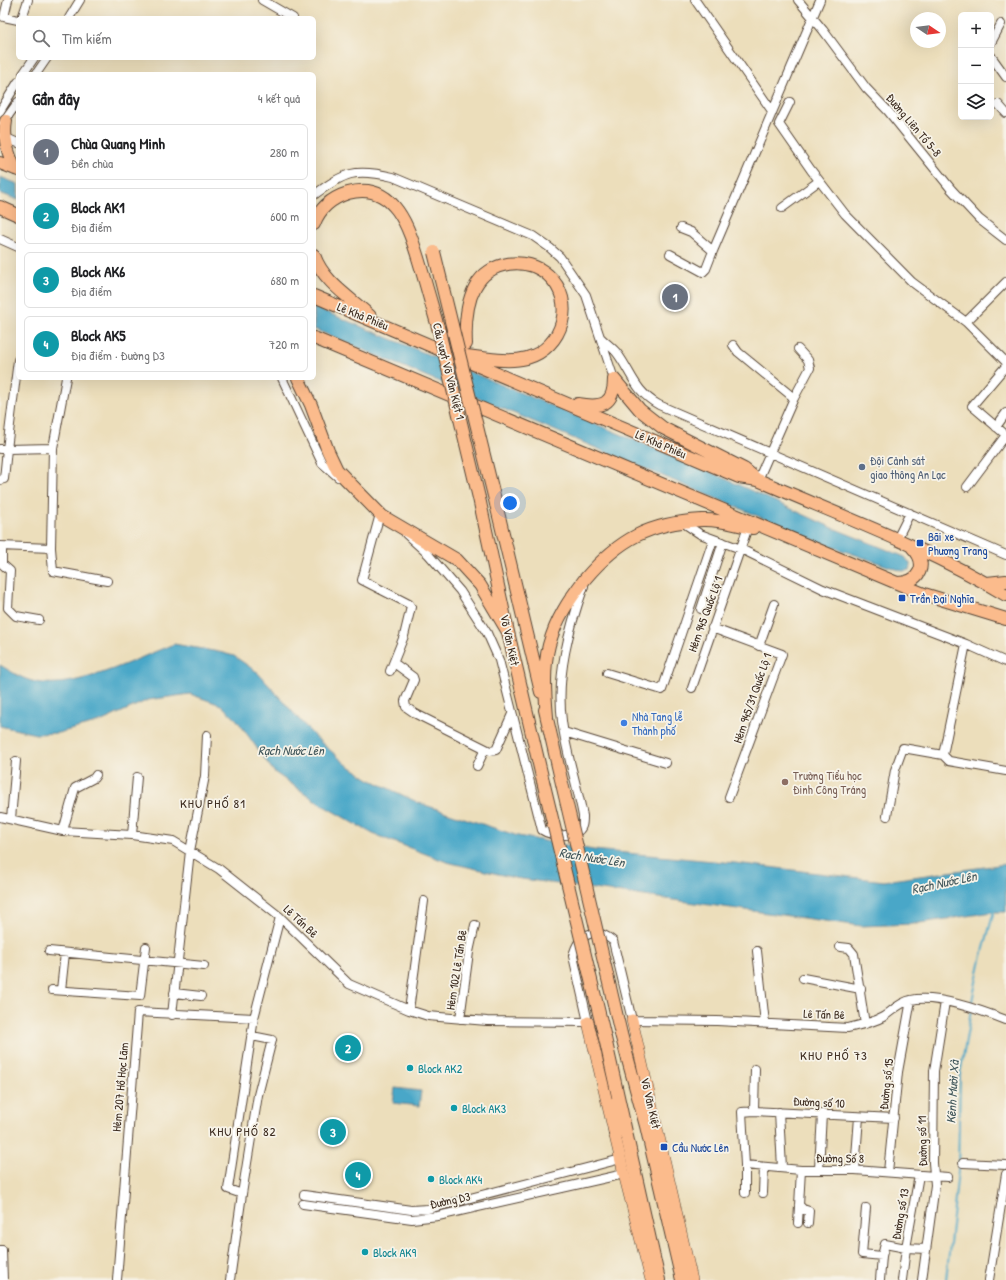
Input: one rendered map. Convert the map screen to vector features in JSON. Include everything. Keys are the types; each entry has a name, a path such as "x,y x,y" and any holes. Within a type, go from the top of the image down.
{"highway":[{"path":"2,126 8,153 16,167"},
{"path":"0,163 16,169"},
{"name":"Cầu vượt Võ Văn Kiệt 1","path":"316,220 322,208 331,201 346,194 364,191 384,197 396,207 406,224 415,244 438,327 479,498"},
{"path":"0,207 16,214"},
{"path":"434,252 496,504"},
{"path":"316,259 333,284 377,322"},
{"path":"453,354 501,359 526,358 544,350 557,336 564,313 562,297 554,282 538,268 530,265 513,263 497,267 488,272 475,287 467,308 465,332 470,376 496,504"},
{"name":"Lê Khả Phiêu","path":"316,297 739,477 758,480 897,539 987,583 1006,595"},
{"path":"316,339 924,594 1006,619"},
{"path":"564,403 593,406 602,405 608,401 613,393 614,379"},
{"path":"614,379 640,410 663,428 744,469 758,480"},
{"path":"299,380 311,405 328,451 337,470 380,514 451,556 470,572 480,585 508,632"},
{"name":"Võ Văn Kiệt","path":"479,498 508,632 609,1058"},
{"name":"Võ Văn Kiệt","path":"496,504 621,1034 646,1126 682,1280"},
{"path":"547,717 545,669 548,646 560,614 571,606 586,578 615,548 649,529 704,519 779,533"},
{"path":"897,583 911,581 920,571 919,557 912,546"},
{"path":"987,583 1006,581"},
{"path":"609,1058 615,1134"},
{"path":"609,1058 659,1280"},
{"path":"646,1126 661,1147"}],"main road":[{"name":"Võ Văn Kiệt","path":"632,1020 692,1280"},
{"path":"588,1022 615,1134 620,1175 651,1280"}],"street":[{"path":"8,0 2,17 16,20"},
{"path":"23,16 28,0"},
{"path":"70,16 80,0"},
{"path":"262,0 290,16"},
{"path":"695,0 771,113 819,181 845,214 912,282 966,322 1006,362"},
{"name":"Đường Liên Tổ 5-8","path":"798,0 866,88 888,111 951,189 979,219 1006,240"},
{"path":"670,254 703,272 706,269 820,0"},
{"path":"994,37 1001,24"},
{"path":"24,72 33,60"},
{"path":"37,72 46,60"},
{"path":"994,60 1006,77"},
{"path":"2,126 16,88"},
{"path":"779,124 790,102"},
{"path":"998,104 1006,114"},
{"path":"2,126 16,105"},
{"path":"2,126 16,141"},
{"path":"316,194 332,182 346,175 359,172 370,172 393,177 534,236 560,257 586,295 614,379"},
{"path":"782,208 819,181"},
{"path":"681,228 691,232 713,251"},
{"path":"0,239 16,245"},
{"path":"966,322 1006,282"},
{"path":"601,338 617,352 628,373 650,400 676,413 1006,555"},
{"path":"733,345 738,352 794,398"},
{"path":"758,480 794,398 810,368 808,360 798,349"},
{"path":"967,487 1006,435 972,406 1006,366"},
{"path":"0,480 4,479 4,449 16,373"},
{"path":"66,380 53,448 50,548 53,571 107,581"},
{"path":"283,380 322,464 359,494"},
{"path":"996,427 1006,413"},
{"path":"4,449 53,448"},
{"path":"897,539 910,513"},
{"path":"380,514 361,577 365,582 409,604 411,607 411,612 392,667 413,677 414,680 405,701 406,707 416,714 490,751 496,750 512,714"},
{"path":"682,522 700,534 741,549 823,589 966,644 1006,662"},
{"path":"393,523 437,564 460,591 487,633 499,660 542,830 548,834 563,836 577,832 582,826 583,816 564,732 561,682 571,626 571,606"},
{"name":"Hẻm 945 Quốc Lộ 1","path":"692,688 748,527"},
{"path":"607,673 662,690 713,540"},
{"path":"701,609 723,542"},
{"path":"39,620 16,616 8,608 10,571 2,564 1,546 50,548"},
{"path":"437,564 451,556"},
{"path":"759,646 774,604"},
{"name":"Hẻm 945/31 Quốc Lộ 1","path":"712,628 782,654 729,797"},
{"path":"943,754 966,644"},
{"path":"564,732 666,763"},
{"path":"172,1015 190,851 205,776 207,735"},
{"path":"477,766 485,748"},
{"path":"887,816 896,770 903,748 943,754 949,761 1006,771"},
{"path":"11,819 16,761"},
{"path":"64,831 74,788 94,778 96,775"},
{"path":"132,835 137,777"},
{"name":"Lê Tấn Bê","path":"0,817 64,831 132,835 173,841 219,869 280,917 349,984 409,1010 428,1016 487,1021 588,1022"},
{"path":"409,1010 424,901"},
{"path":"242,1194 228,1189 254,1018 280,917"},
{"name":"Hẻm 102 Lê Tấn Bê","path":"460,1019 468,958 475,926"},
{"path":"588,1022 574,961 576,946 580,939 597,933 607,936 613,942 632,1020"},
{"path":"65,953 56,990 140,996 146,947"},
{"path":"840,947 849,948 854,954 861,989 865,1024"},
{"path":"49,951 204,966"},
{"path":"757,951 765,1023"},
{"path":"804,978 861,989"},
{"path":"174,993 201,996"},
{"name":"Lê Tấn Bê","path":"632,1020 765,1023 848,1028 865,1024 882,1017 896,1007 911,1000 927,999 974,1008 1006,1020"},
{"name":"Đường số 15","path":"888,1172 898,1072 911,1000"},
{"name":"Đường số 11","path":"922,1280 936,1185 934,1177 934,1071 945,1002"},
{"name":"Hẻm 207 Hồ Học Lãm","path":"117,1280 138,1012 172,1015 254,1018"},
{"path":"230,1280 258,1095 272,1040 252,1036"},
{"path":"754,1111 755,1069"},
{"name":"Đường số 10","path":"745,1165 742,1112 754,1111 894,1118"},
{"path":"778,1112 782,1168"},
{"path":"819,1169 822,1114"},
{"path":"855,1170 859,1117"},
{"name":"Đường D3","path":"617,1160 428,1209 411,1210 303,1200 412,1219 438,1216 620,1175"},
{"path":"963,1163 1006,1165"},
{"path":"745,1165 745,1194"},
{"name":"Đường Số 8","path":"745,1165 801,1170 855,1170 948,1177"},
{"path":"763,1193 764,1167"},
{"path":"798,1223 801,1170"},
{"path":"989,1280 1006,1174"},
{"name":"Đường số 13","path":"882,1256 885,1244 906,1248 920,1175"},
{"path":"799,1205 808,1211 808,1223"},
{"path":"866,1208 862,1254 882,1256 880,1280"},
{"path":"902,1280 906,1248 926,1249"},
{"path":"0,1250 2,1250 3,1280"}],"water":[{"path":"0,177 16,183 16,199 0,193"},
{"path":"316,308 704,469 833,528 905,557 911,565 910,570 902,571 824,544 316,330"},
{"name":"Rạch Nước Lên","path":"174,644 234,656 257,672 315,737 346,764 369,779 419,803 518,836 593,850 735,863 884,881 1006,864 1006,912 993,912 913,924 861,926 515,878 447,862 373,834 322,805 274,772 237,720 221,705 190,694 148,700 100,722 58,733 36,734 0,726 0,665 31,681 52,683 69,682 106,672"},
{"path":"395,1088 421,1091 419,1106 393,1103"}],"waterway":[{"name":"Kênh Mười Xà","path":"971,1006 980,963 994,911"},
{"name":"Kênh Mười Xà","path":"946,1280 958,1171 960,1075 971,1010"}],"place":[{"name":"Chùa Quang Minh","path":"675,297"},
{"name":"Đội Cảnh sát giao thông An Lạc","path":"862,467"},
{"name":"Bãi xe Phương Trang","path":"920,543"},
{"name":"Trần Đại Nghĩa","path":"902,598"},
{"name":"Nhà Tang lễ Thành phố","path":"624,723"},
{"name":"Trường Tiểu học Đinh Công Tráng","path":"785,782"},
{"name":"Block AK1","path":"348,1048"},
{"name":"Block AK2","path":"410,1068"},
{"name":"Block AK3","path":"454,1108"},
{"name":"Block AK6","path":"333,1132"},
{"name":"Cầu Nước Lên","path":"664,1147"},
{"name":"Block AK5","path":"358,1175"},
{"name":"Block AK4","path":"431,1179"},
{"name":"Block AK9","path":"365,1252"}],"district":[{"name":"KHU PHỐ 81","path":"213,803"},
{"name":"KHU PHỐ 73","path":"834,1055"},
{"name":"KHU PHỐ 82","path":"243,1131"}]}
